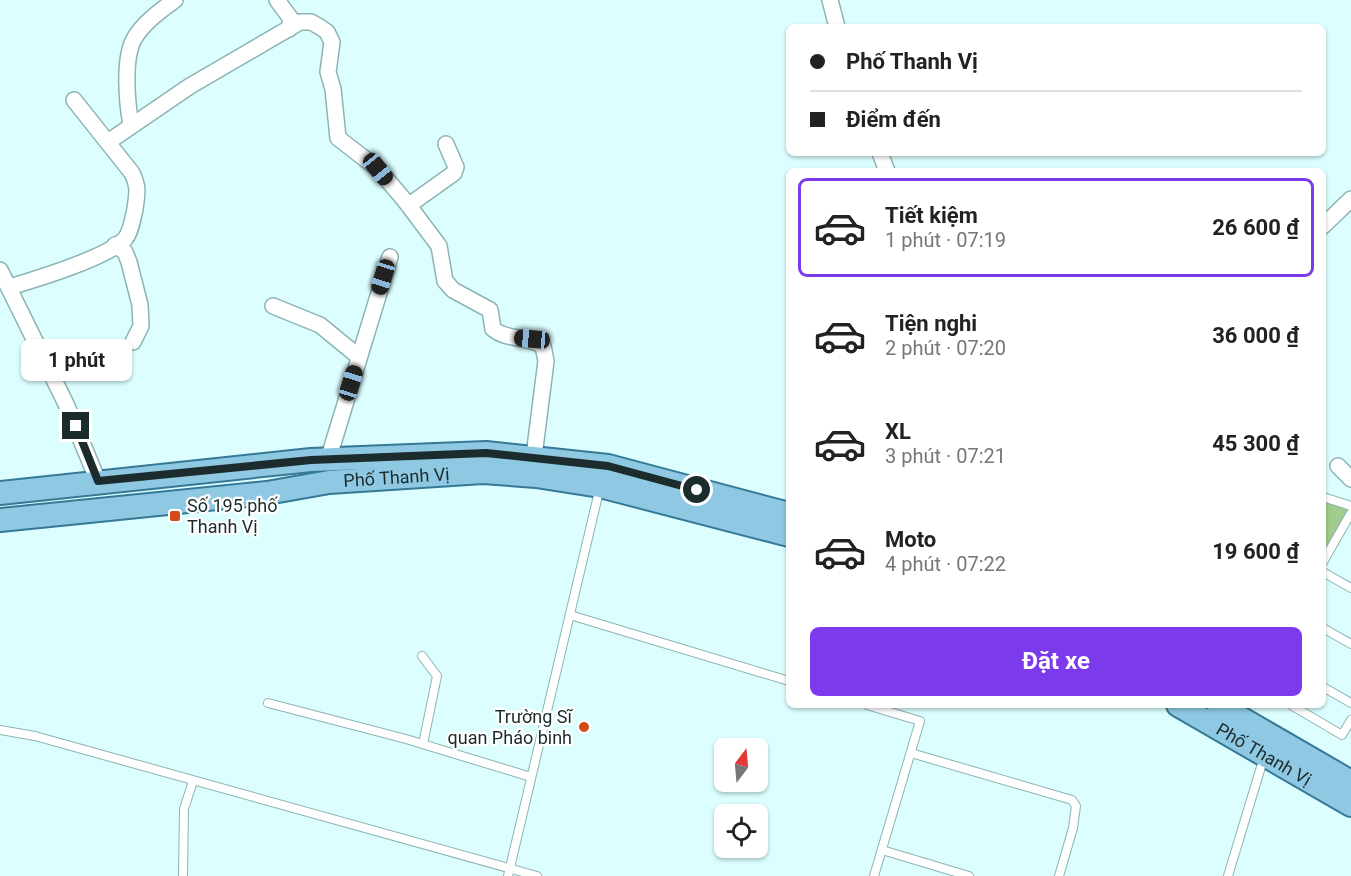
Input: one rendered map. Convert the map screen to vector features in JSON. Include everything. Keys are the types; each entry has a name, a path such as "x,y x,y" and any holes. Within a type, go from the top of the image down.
{"main road":[{"name":"Phố Thanh Vị","path":"0,493 98,481 328,460 486,453 534,456 608,466 786,520"},
{"name":"Phố Thanh Vị","path":"0,520 267,493 329,482 483,472 536,476 600,486 786,521"},
{"name":"Phố Thanh Vị","path":"1195,708 1229,714 1351,782"},
{"name":"Phố Thanh Vị","path":"1229,714 1264,755 1351,805"}],"street":[{"path":"130,125 127,88 133,40 152,17 175,0"},
{"path":"277,0 291,20 289,29"},
{"path":"830,0 836,24"},
{"path":"108,142 130,125 246,52 300,22 311,22 327,32 332,42 328,72 333,89 338,138 378,169 406,202 439,246 445,281 453,290 490,310 493,329 501,336 532,339 543,346 546,361 534,456"},
{"path":"10,287 60,272 115,246 125,239 133,220 138,186 132,173 74,100"},
{"path":"406,202 412,203 454,174 456,167 446,144"},
{"path":"1326,223 1351,199"},
{"path":"115,246 125,252 140,305 141,326 133,342"},
{"path":"328,460 390,258"},
{"path":"0,270 85,447 98,481"},
{"path":"273,306 320,325 359,357"},
{"path":"1338,466 1351,479"}],"lane":[{"path":"509,873 600,486"},
{"path":"1326,498 1351,506"},
{"path":"1326,557 1351,513"},
{"path":"1326,574 1351,588"},
{"path":"570,615 786,680"},
{"path":"1326,630 1351,644"},
{"path":"422,656 437,676 423,744"},
{"path":"1326,689 1351,703"},
{"path":"268,703 423,744 531,777"},
{"path":"874,876 920,721 877,708"},
{"path":"1296,708 1342,735 1351,720"},
{"path":"0,730 35,736 509,873 537,876"},
{"path":"911,753 1072,800 1076,806 1073,828 1059,876"},
{"path":"1228,876 1264,755"},
{"path":"183,876 184,809 193,781"},
{"path":"882,850 969,876"}],"green space":[{"path":"1326,502 1349,509 1326,550"}],"place":[{"name":"Số 195 phố Thanh Vị","path":"175,516"},
{"name":"Trường Sĩ quan Pháo binh","path":"584,727"}],"route":[{"path":"76,426 98,481 311,460 486,453 534,456 608,466 697,490"}]}
